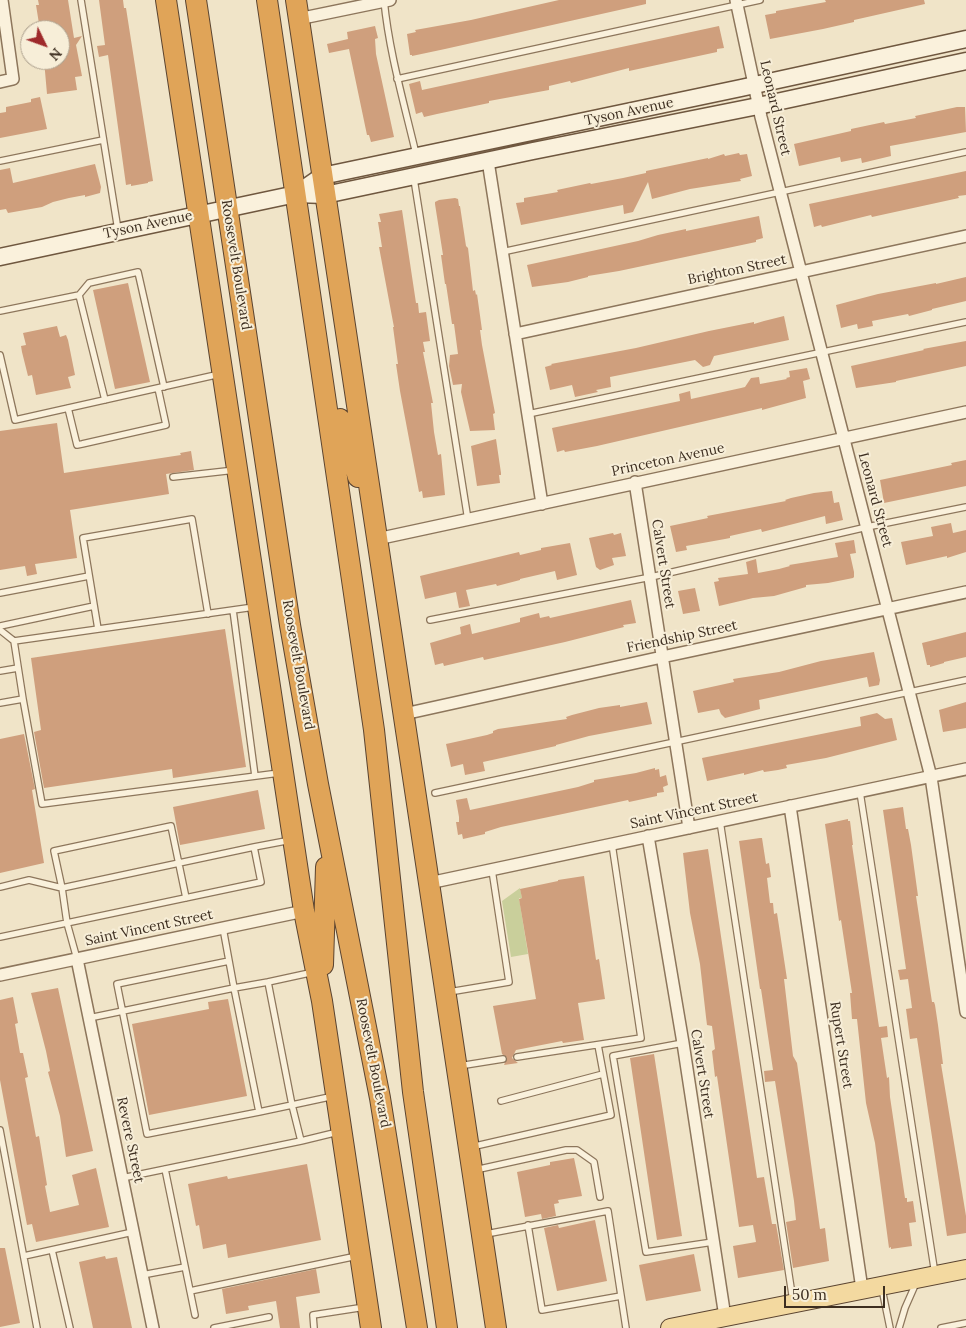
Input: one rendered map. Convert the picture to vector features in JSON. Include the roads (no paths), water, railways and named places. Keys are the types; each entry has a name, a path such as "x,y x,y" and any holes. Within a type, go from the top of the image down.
{"highway":[{"name":"Roosevelt Boulevard","path":"166,0 304,911 322,1001 370,1328"},
{"name":"Roosevelt Boulevard","path":"196,0 290,625 380,1098 417,1328"},
{"path":"267,0 321,357 374,730 412,1083 447,1328"},
{"path":"297,9 496,1328"},
{"path":"321,357 377,539"},
{"path":"322,1001 328,832"}],"main road":[{"path":"670,1328 711,1322 793,1303 966,1269"}],"street":[{"path":"297,9 386,0"},
{"path":"0,82 13,79 1,1"},
{"name":"Leonard Street","path":"736,2 758,106 820,353 889,609 930,777 966,1012"},
{"name":"Tyson Avenue","path":"0,257 296,194 416,156 966,38"},
{"name":"Tyson Avenue","path":"324,186 413,177 966,61"},
{"path":"530,133 533,151"},
{"path":"488,161 542,504"},
{"name":"Brighton Street","path":"515,334 966,236"},
{"name":"Princeton Avenue","path":"377,539 966,412"},
{"name":"Calvert Street","path":"635,482 689,828"},
{"name":"Friendship Street","path":"404,714 966,592"},
{"name":"Saint Vincent Street","path":"429,883 966,769"},
{"name":"Rupert Street","path":"790,806 862,1289"},
{"name":"Calvert Street","path":"648,836 683,1043 713,1242 711,1322"},
{"name":"Saint Vincent Street","path":"0,975 304,911"},
{"name":"Revere Street","path":"77,959 153,1328"}],"lane":[{"path":"81,0 119,232"},
{"path":"386,0 385,15 416,156"},
{"path":"398,79 736,2 760,0"},
{"path":"0,162 103,140"},
{"path":"502,252 966,152"},
{"path":"413,177 468,520"},
{"path":"0,311 79,295 89,282 138,272 161,387 166,425 77,445 68,408"},
{"path":"79,295 105,400"},
{"path":"528,414 966,322"},
{"path":"0,355 14,420 222,374"},
{"path":"173,478 237,470"},
{"path":"430,620 651,577 867,527 966,507"},
{"path":"98,629 83,538 192,519 208,614"},
{"path":"0,593 89,576"},
{"path":"0,626 94,606"},
{"path":"14,641 258,607"},
{"path":"233,610 256,776"},
{"path":"0,630 14,641 42,804 283,773"},
{"path":"0,671 18,668"},
{"path":"435,793 966,680"},
{"path":"0,703 23,699"},
{"path":"860,792 926,1277 905,1308 899,1328"},
{"path":"720,821 793,1303"},
{"path":"77,959 67,923 54,851 171,826 186,898"},
{"path":"0,887 29,880 62,888 293,839"},
{"path":"517,1057 641,1038 612,844"},
{"path":"0,937 261,882 254,847"},
{"path":"446,992 509,982 492,870"},
{"path":"223,928 259,1112"},
{"path":"229,961 117,984 147,1134 336,1096"},
{"path":"89,1018 316,972"},
{"path":"268,982 301,1141"},
{"path":"683,1043 613,1056 646,1252 713,1242"},
{"path":"469,1147 611,1115 598,1045"},
{"path":"457,1066 503,1059"},
{"path":"500,1101 603,1074"},
{"path":"0,1130 37,1328"},
{"path":"122,1178 341,1132"},
{"path":"473,1171 566,1150 577,1150 594,1162 600,1197"},
{"path":"165,1169 195,1315"},
{"path":"482,1234 608,1211 626,1328"},
{"path":"528,1225 542,1310 621,1296"},
{"path":"24,1256 133,1232"},
{"path":"52,1250 70,1328"},
{"path":"190,1291 360,1256"},
{"path":"142,1275 185,1267"},
{"path":"881,1286 890,1328"},
{"path":"314,1328 313,1315 367,1307"},
{"path":"214,1328 269,1317"},
{"path":"941,1328 966,1323"}]}
